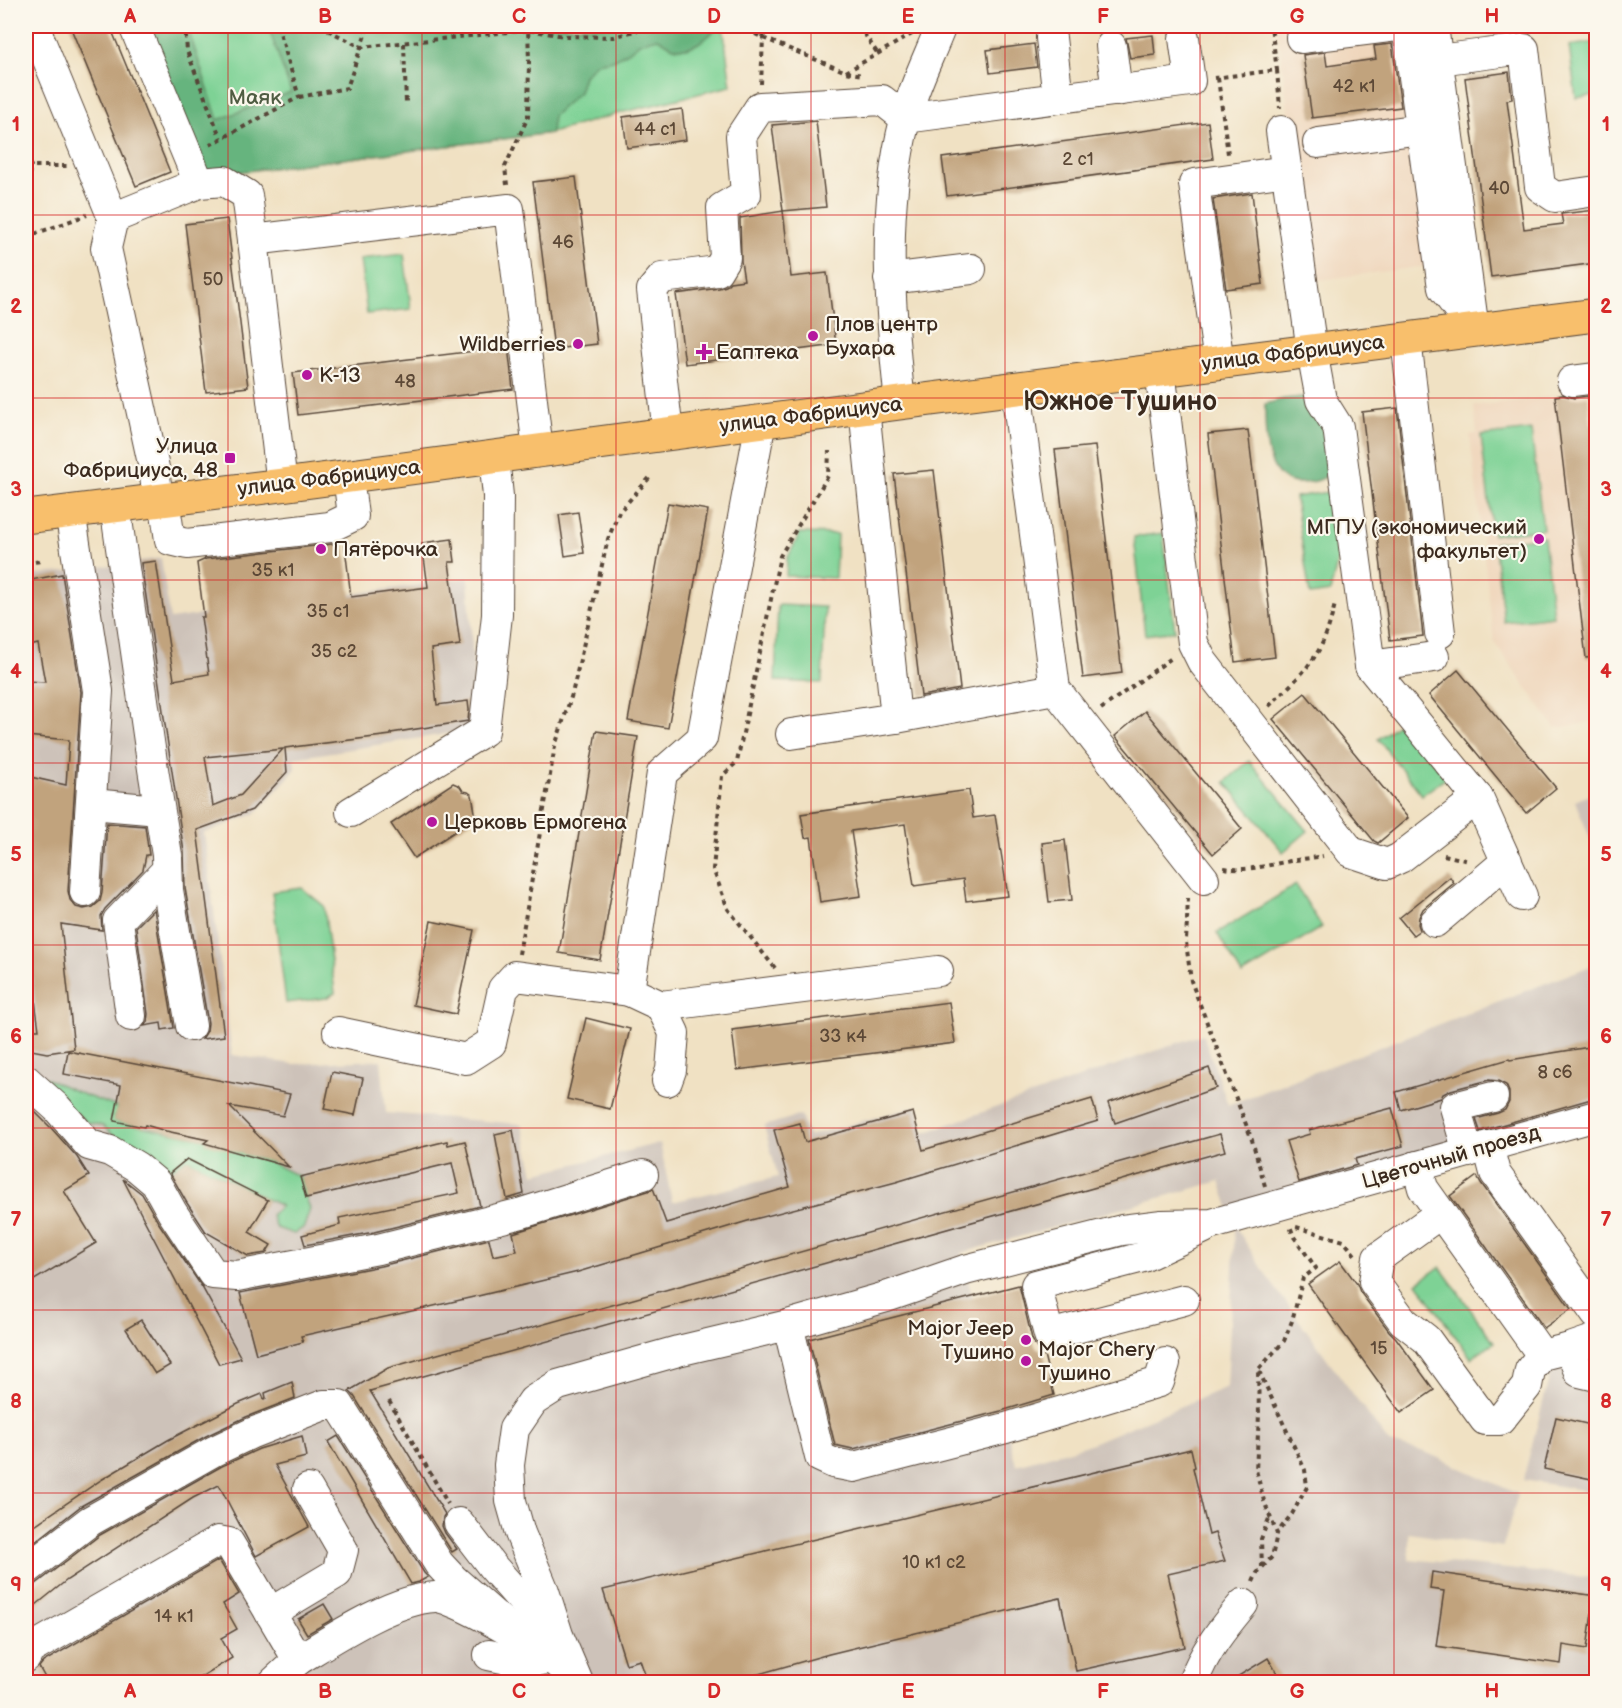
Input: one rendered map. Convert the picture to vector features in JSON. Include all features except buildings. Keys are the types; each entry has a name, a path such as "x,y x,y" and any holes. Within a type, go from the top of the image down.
{"main road":[{"name":"улица Фабрициуса","path":"26,517 1596,315"}],"street":[{"path":"34,26 110,212 106,248 170,540 186,544 330,526 353,516 348,476"},
{"path":"134,26 198,183"},
{"path":"900,403 889,279 889,226 893,189 898,148 905,118 941,26"},
{"path":"1301,38 1396,26"},
{"path":"1407,26 1443,288 1474,330"},
{"path":"1433,26 1474,330"},
{"path":"1051,38 1058,98"},
{"path":"668,434 652,290 662,278 717,271 725,258 722,207 746,194 741,136 760,107 882,100 905,118 1204,79 1184,38"},
{"path":"1111,46 1117,91"},
{"path":"1438,60 1524,48 1540,187 1555,197 1596,191"},
{"path":"1318,143 1421,129"},
{"path":"1281,131 1321,400 1338,428 1370,666 1478,798 1503,864 1522,896"},
{"path":"1219,363 1194,184 1287,171"},
{"path":"110,212 198,183 224,181 248,195 282,485"},
{"path":"253,240 509,209 538,450"},
{"path":"889,279 971,269"},
{"path":"1370,666 1437,645 1406,339"},
{"path":"1160,370 1193,643 1202,661 1350,852 1387,864 1407,852 1478,798"},
{"path":"1016,388 1055,689 1197,870"},
{"path":"864,408 896,718"},
{"path":"629,991 662,773 702,738 761,421"},
{"path":"351,812 484,731 497,615 498,496 494,457"},
{"path":"115,506 167,855 168,890 191,1026"},
{"path":"70,512 99,691 85,892"},
{"path":"83,593 126,585"},
{"path":"791,734 896,718 1055,689"},
{"path":"91,804 159,810"},
{"path":"1435,922 1503,864"},
{"path":"131,1016 118,921 167,870"},
{"path":"338,1032 466,1059 491,1043 502,989 515,975 629,991 661,1006 938,971"},
{"path":"661,1006 674,1033 667,1081"},
{"path":"26,1080 57,1108 89,1145 110,1151 137,1167 156,1183 172,1212 213,1274 237,1276 378,1249 522,1213 643,1175"},
{"path":"1493,1097 1455,1107 1478,1149 1596,1314"},
{"name":"Цветочный проезд","path":"1212,1224 1596,1116"},
{"path":"1417,1166 1423,1188 1441,1213 1570,1347 1579,1372 1596,1376"},
{"path":"1441,1213 1378,1258 1374,1282 1403,1321 1426,1340 1485,1420 1500,1420 1527,1386 1530,1370 1570,1347"},
{"path":"1184,1300 1049,1335 1036,1285 1143,1257 1212,1224"},
{"path":"565,1663 543,1591 520,1533 511,1501 509,1465 514,1429 533,1401 558,1385 788,1325 886,1297 965,1270 1122,1230 1162,1225 1212,1224"},
{"path":"788,1325 820,1457 833,1463 854,1467 1006,1428 1159,1382 1165,1363"},
{"path":"26,1570 90,1521 214,1451 252,1433 324,1405 339,1405 439,1564 519,1637"},
{"path":"270,1613 337,1573 343,1550 308,1489"},
{"path":"459,1523 528,1607 565,1663"},
{"path":"33,1683 26,1659 29,1650 218,1541 229,1543 298,1660"},
{"path":"274,1683 298,1660 382,1612 416,1600 438,1596 461,1605 565,1663"},
{"path":"1193,1683 1198,1667 1216,1636 1243,1604"},
{"path":"489,1655 526,1663 565,1663"}],"path":[{"path":"185,26 187,51 221,139 299,97 347,88 368,26"},
{"path":"278,26 299,97"},
{"path":"320,26 361,47 528,28 564,36 614,37 651,26"},
{"path":"739,26 846,72 869,76"},
{"path":"760,107 763,38 766,26"},
{"path":"859,26 878,54"},
{"path":"1271,26 1277,70 1281,131"},
{"path":"509,209 505,167 528,117 528,28"},
{"path":"846,72 912,34"},
{"path":"404,43 406,104"},
{"path":"1231,179 1204,79 1277,70"},
{"path":"26,154 28,166 26,187"},
{"path":"28,166 77,166 90,162"},
{"path":"26,237 110,212"},
{"path":"26,328 26,338"},
{"path":"793,989 728,909 713,869 722,776 737,762 780,556 828,476 829,451"},
{"path":"515,975 555,746 572,694 608,539 619,512 652,475"},
{"path":"26,563 42,561"},
{"path":"1251,724 1295,680 1317,653 1336,603"},
{"path":"1082,722 1193,643"},
{"path":"1270,1207 1252,1140 1191,981 1186,942 1197,870 1247,869 1350,852"},
{"path":"1407,852 1503,864"},
{"path":"1277,1534 1256,1470 1259,1415 1258,1370 1284,1341 1292,1322 1303,1278 1316,1268 1294,1237 1290,1225 1344,1241 1374,1282"},
{"path":"1243,1604 1257,1573 1272,1557 1277,1534 1292,1514 1307,1487 1305,1470 1258,1370"},
{"path":"389,1401 459,1523"},
{"path":"1262,1567 1261,1539 1270,1516"}],"shaded area":[{"path":"1277,26 1422,26 1427,266 1311,281"},
{"name":"МГПУ (экономический факультет)","path":"1596,391 1596,722 1555,728 1494,642 1470,435 1477,434 1474,406"},
{"path":"161,558 170,619 468,578 477,729 294,758 295,770 255,814 204,833 232,1055 294,1064 381,1060 386,1113 522,1124 534,1174 660,1143 672,1202 778,1177 764,1126 801,1115 808,1136 917,1106 924,1133 1203,1034 1228,1105 1596,964 1596,1108 1230,1210 1220,1181 961,1253 1016,1465 1085,1446 1227,1387 1235,1226 1271,1282 1389,1443 1425,1452 1518,1494 1503,1547 1409,1533 1409,1559 1596,1578 1596,1671 1575,1682 26,1682 26,576"},
{"path":"1596,792 1596,853 1575,801"},
{"path":"1596,1351 1596,1492 1523,1480 1552,1367"}],"green space":[{"name":"Маяк","path":"146,26 723,26 731,86 620,113 551,133 207,176"},
{"name":"Маяк","path":"146,26 187,26 218,120 291,92 268,26 719,26 704,40 685,48 671,46 658,38 641,42 613,60 596,63 584,76 579,92 553,116 551,133 207,176"},
{"path":"1596,42 1596,95 1576,98 1569,46"},
{"path":"404,254 411,309 367,314 360,259"},
{"path":"1328,394 1332,472 1314,481 1301,483 1289,481 1279,475 1269,454 1266,441 1265,404 1284,399"},
{"path":"1531,430 1543,529 1493,535 1481,436"},
{"path":"1328,492 1338,559 1330,592 1310,595 1295,497"},
{"path":"800,533 837,534 835,578 786,576 787,559"},
{"path":"1163,533 1175,631 1145,635 1134,537"},
{"path":"1544,537 1553,616 1504,622 1494,543"},
{"path":"778,605 825,607 822,683 775,681"},
{"path":"1401,722 1446,778 1422,795 1378,739"},
{"path":"1249,761 1308,831 1283,852 1225,782"},
{"path":"1296,885 1322,927 1242,975 1217,933"},
{"path":"302,888 324,906 335,993 326,998 286,1003 272,892"},
{"path":"26,1070 117,1107 114,1121 230,1144 230,1150 268,1161 300,1177 310,1209 304,1227 294,1234 276,1228 271,1215 281,1206 187,1159 166,1173 149,1167 103,1126 86,1122"},
{"path":"1440,1267 1494,1342 1471,1358 1417,1283"}],"place":[{"name":"Плов центр Бухара","path":"813,336"},
{"name":"Wildberries","path":"578,344"},
{"name":"Еаптека","path":"704,352"},
{"name":"K-13","path":"307,375"},
{"name":"Улица Фабрициуса, 48","path":"230,458"},
{"name":"МГПУ (экономический факультет)","path":"1539,539"},
{"name":"Пятёрочка","path":"321,549"},
{"name":"Церковь Ермогена","path":"432,822"},
{"name":"Major Jeep Тушино","path":"1026,1340"},
{"name":"Major Chery Тушино","path":"1026,1361"}],"district":[{"name":"Южное Тушино","path":"1120,402"}]}
